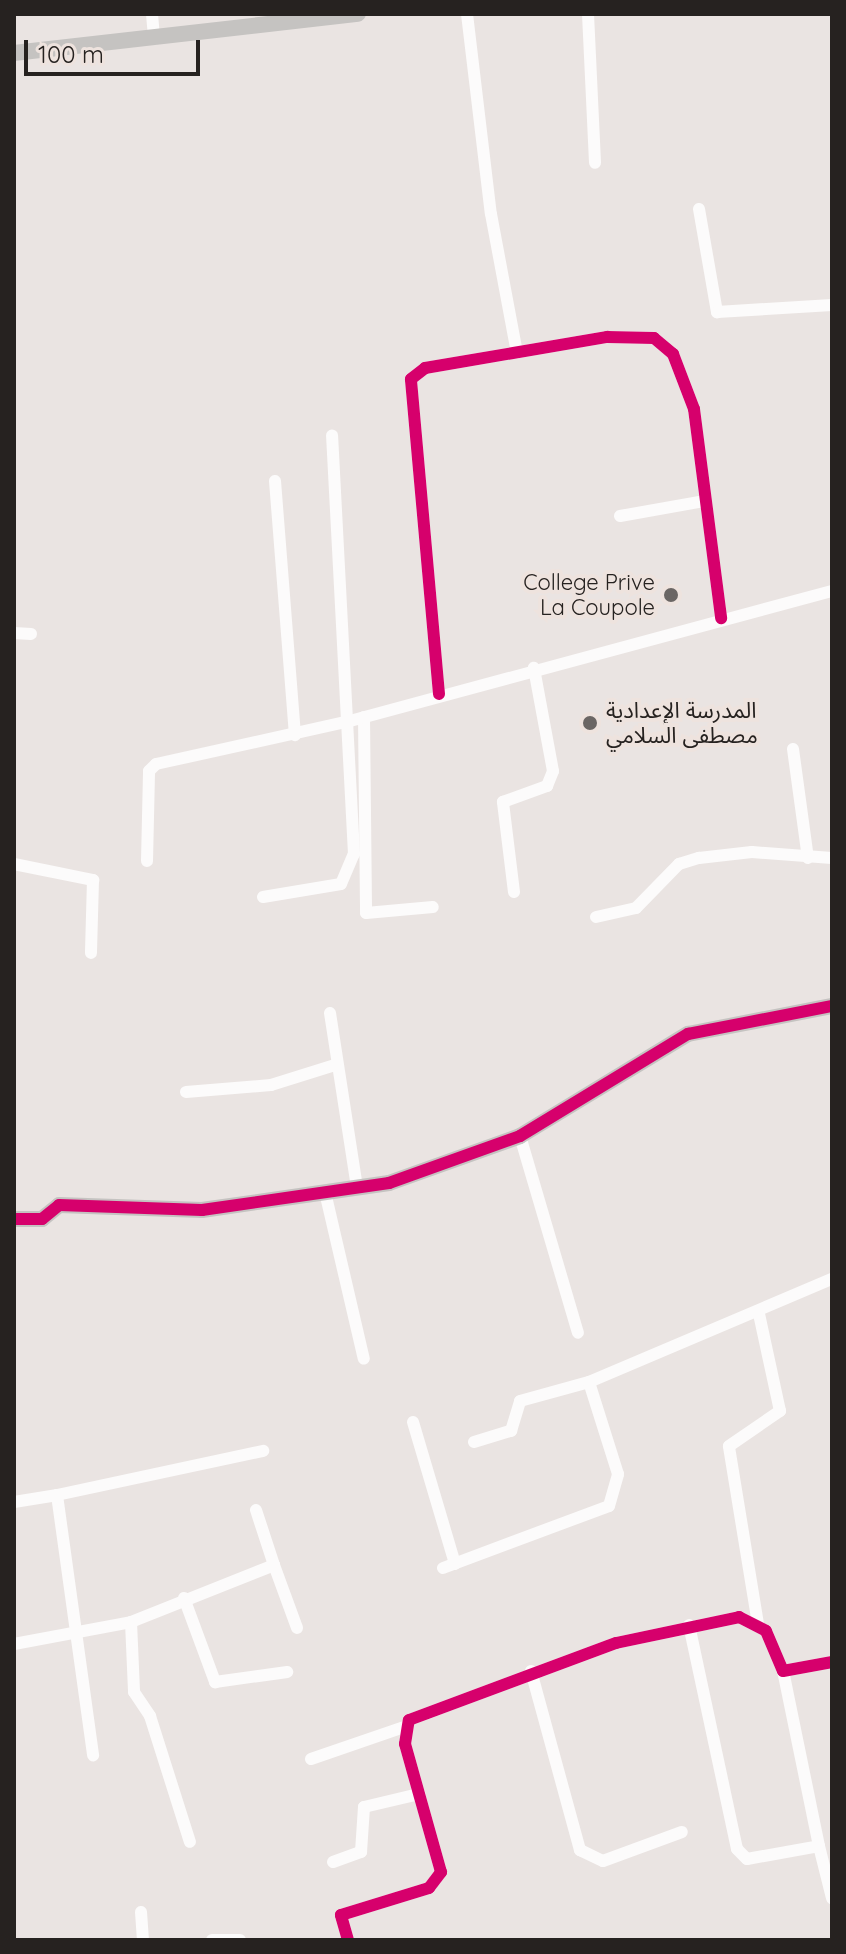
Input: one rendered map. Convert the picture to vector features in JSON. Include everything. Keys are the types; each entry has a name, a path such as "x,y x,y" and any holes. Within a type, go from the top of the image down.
{"street":[{"path":"152,14 154,39"},
{"path":"14,53 358,14"},
{"path":"467,14 491,214 517,353"},
{"path":"588,14 595,163"},
{"path":"699,209 717,312 832,305"},
{"path":"439,694 411,379 425,368 607,337 654,338 684,374 721,618"},
{"path":"263,897 331,888 347,877 354,854 350,721 332,436"},
{"path":"275,481 295,735"},
{"path":"620,516 704,501"},
{"path":"147,861 149,771 156,764 350,721 534,668 832,591"},
{"path":"14,633 31,634"},
{"path":"514,892 503,802 547,786 553,771 534,668"},
{"path":"364,717 366,913 433,907"},
{"path":"793,749 808,858"},
{"path":"596,917 636,908 679,864 699,858 752,852 832,858"},
{"path":"14,864 93,880 91,953"},
{"path":"14,1219 42,1219 59,1205 193,1211 357,1188 452,1164 520,1136 688,1034 832,1006"},
{"path":"330,1013 335,1065 357,1188"},
{"path":"186,1092 271,1085 335,1065"},
{"path":"520,1136 578,1333"},
{"path":"325,1192 364,1359"},
{"path":"474,1442 511,1431 520,1401 589,1382 759,1314 832,1279"},
{"path":"759,1314 780,1411 729,1446 758,1624 783,1671 832,1898"},
{"path":"413,1422 449,1566 609,1506 618,1474 589,1382"},
{"path":"14,1502 263,1451"},
{"path":"57,1495 72,1638 93,1756"},
{"path":"256,1510 297,1628"},
{"path":"14,1644 72,1638 131,1622 184,1598 274,1565"},
{"path":"184,1598 215,1682 287,1672"},
{"path":"311,1759 404,1727 531,1671 689,1625 739,1617 758,1624"},
{"path":"131,1622 134,1692 150,1716 190,1842"},
{"path":"689,1625 741,1856 819,1846"},
{"path":"783,1671 832,1662"},
{"path":"531,1671 580,1850 603,1861 682,1832"},
{"path":"348,1940 341,1915 429,1888 439,1878 404,1727"},
{"path":"333,1862 361,1852 364,1807 419,1794"},
{"path":"141,1912 143,1940"},
{"path":"212,1940 240,1940"}],"cycle path":[{"path":"439,694 411,379 425,368 607,337 654,338 673,354 694,409 721,618"},
{"path":"14,1219 42,1219 59,1205 202,1210 389,1183 520,1136 688,1034 832,1006"},
{"path":"348,1940 341,1915 429,1888 441,1872 405,1744 409,1720 616,1643 739,1617 766,1631 783,1671 832,1662"}],"place":[{"name":"College Prive La Coupole","path":"671,595"},
{"name":"المدرسة الإعدادية مصطفى السلامي","path":"590,723"}]}
